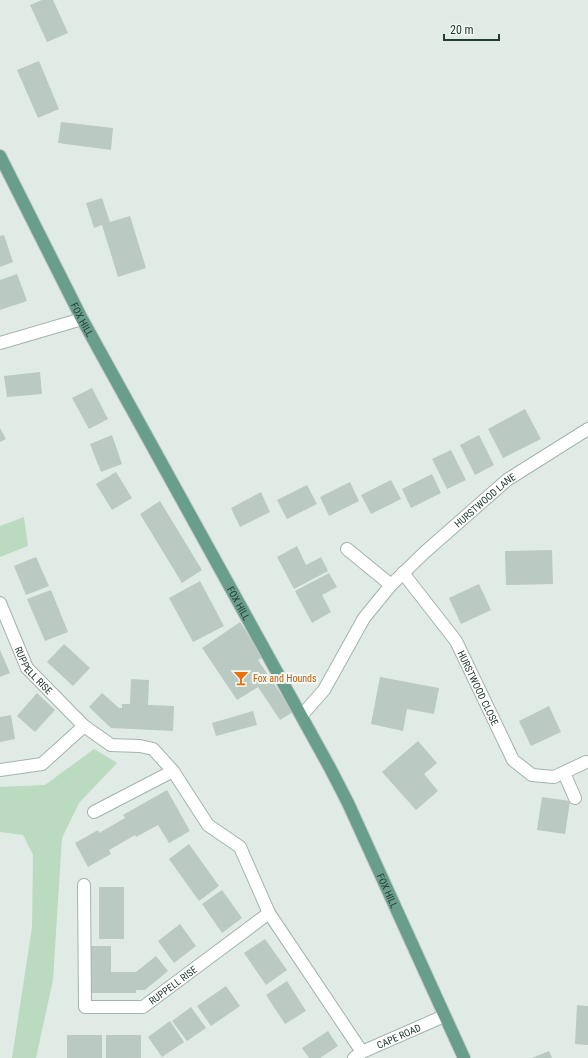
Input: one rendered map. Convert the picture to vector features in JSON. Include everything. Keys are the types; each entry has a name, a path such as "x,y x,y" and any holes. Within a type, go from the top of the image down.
{"main road":[{"name":"FOX HILL","path":"0,156 82,319 302,715 348,803 464,1058"}],"street":[{"path":"0,343 82,319"},
{"name":"HURSTWOOD LANE","path":"302,715 324,690 364,618 403,573 508,480 588,429"},
{"path":"348,549 392,585"},
{"name":"HURSTWOOD CLOSE","path":"403,573 456,641 513,760 532,775 554,777 586,762"},
{"name":"RUPPELL RISE","path":"0,603 27,668 84,726 110,745 140,746 153,749 173,771 208,825 240,847 269,913 358,1055"},
{"path":"0,770 42,764 84,726"},
{"path":"94,812 173,771"},
{"path":"564,773 575,798"},
{"name":"RUPPELL RISE","path":"84,885 85,1006 143,1007 269,913"},
{"name":"CAPE ROAD","path":"358,1055 444,1016"}],"green space":[{"path":"24,517 28,546 0,557 0,526"},
{"path":"94,749 117,763 79,803 62,838 53,980 36,1058 12,1058 32,927 33,855 23,835 0,832 0,787 45,785"}],"building":[{"path":"42,0 53,0 68,33 47,42 30,5"},
{"path":"39,61 59,109 38,118 17,70"},
{"path":"61,122 113,128 111,150 58,143"},
{"path":"102,198 110,222 130,216 146,268 118,277 102,225 94,228 86,203"},
{"path":"4,235 13,262 0,267 0,236"},
{"path":"17,274 27,301 0,310 0,280"},
{"path":"40,372 42,394 7,397 4,376"},
{"path":"92,388 108,419 89,429 72,398"},
{"path":"525,409 541,439 503,458 488,429"},
{"path":"0,428 6,439 0,442"},
{"path":"112,435 122,464 101,472 90,444"},
{"path":"479,435 494,465 475,475 460,445"},
{"path":"451,450 466,480 447,489 432,459"},
{"path":"116,472 132,498 112,510 96,484"},
{"path":"432,474 441,493 411,508 402,489"},
{"path":"391,480 401,499 371,514 361,495"},
{"path":"350,482 359,501 329,516 320,497"},
{"path":"307,485 317,504 287,519 277,500"},
{"path":"261,492 270,512 240,527 231,508"},
{"path":"160,501 202,570 182,583 140,514"},
{"path":"297,546 306,565 321,557 328,571 294,589 277,557"},
{"path":"552,550 553,584 506,585 505,551"},
{"path":"36,557 49,586 26,595 14,566"},
{"path":"329,573 337,587 322,595 331,612 312,623 295,591"},
{"path":"200,581 224,626 193,642 169,598"},
{"path":"479,584 491,610 461,624 449,598"},
{"path":"51,590 68,632 45,641 27,599"},
{"path":"240,622 263,657 258,660 293,712 280,720 258,687 237,700 202,648"},
{"path":"64,644 90,668 73,686 47,662"},
{"path":"0,650 10,673 0,677"},
{"path":"380,677 439,688 434,714 407,709 403,731 371,724"},
{"path":"131,679 149,680 148,705 174,706 173,731 111,728 89,707 102,693 119,708 122,708 122,704 130,704"},
{"path":"37,693 55,710 35,732 17,716"},
{"path":"549,706 561,732 531,746 519,721"},
{"path":"253,711 257,725 216,736 212,723"},
{"path":"11,715 15,739 0,742 0,717"},
{"path":"418,741 437,763 424,774 438,791 416,810 382,772"},
{"path":"167,790 190,831 169,843 158,825 136,837 135,835 109,850 111,854 88,867 75,843 98,830 99,833 125,818 123,815"},
{"path":"542,797 570,801 565,834 537,830"},
{"path":"189,844 219,886 199,901 169,859"},
{"path":"99,887 124,887 124,939 99,939"},
{"path":"222,890 242,918 222,933 202,904"},
{"path":"180,924 196,946 174,963 158,941"},
{"path":"265,939 287,970 266,985 244,953"},
{"path":"87,946 111,946 111,972 136,972 156,956 168,971 145,990 136,990 136,993 87,993"},
{"path":"287,981 306,1011 285,1024 266,995"},
{"path":"226,986 240,1006 211,1026 197,1006"},
{"path":"577,1005 588,1006 588,1045 575,1044"},
{"path":"191,1007 206,1028 187,1041 172,1021"},
{"path":"170,1021 184,1042 162,1057 148,1037"},
{"path":"328,1031 338,1046 320,1058 309,1058 302,1048"},
{"path":"67,1035 102,1035 102,1058 67,1058"},
{"path":"106,1035 141,1035 141,1058 106,1058"},
{"path":"549,1051 552,1058 532,1058"}],"place":[{"name":"Fox and Hounds","path":"241,678"}]}
